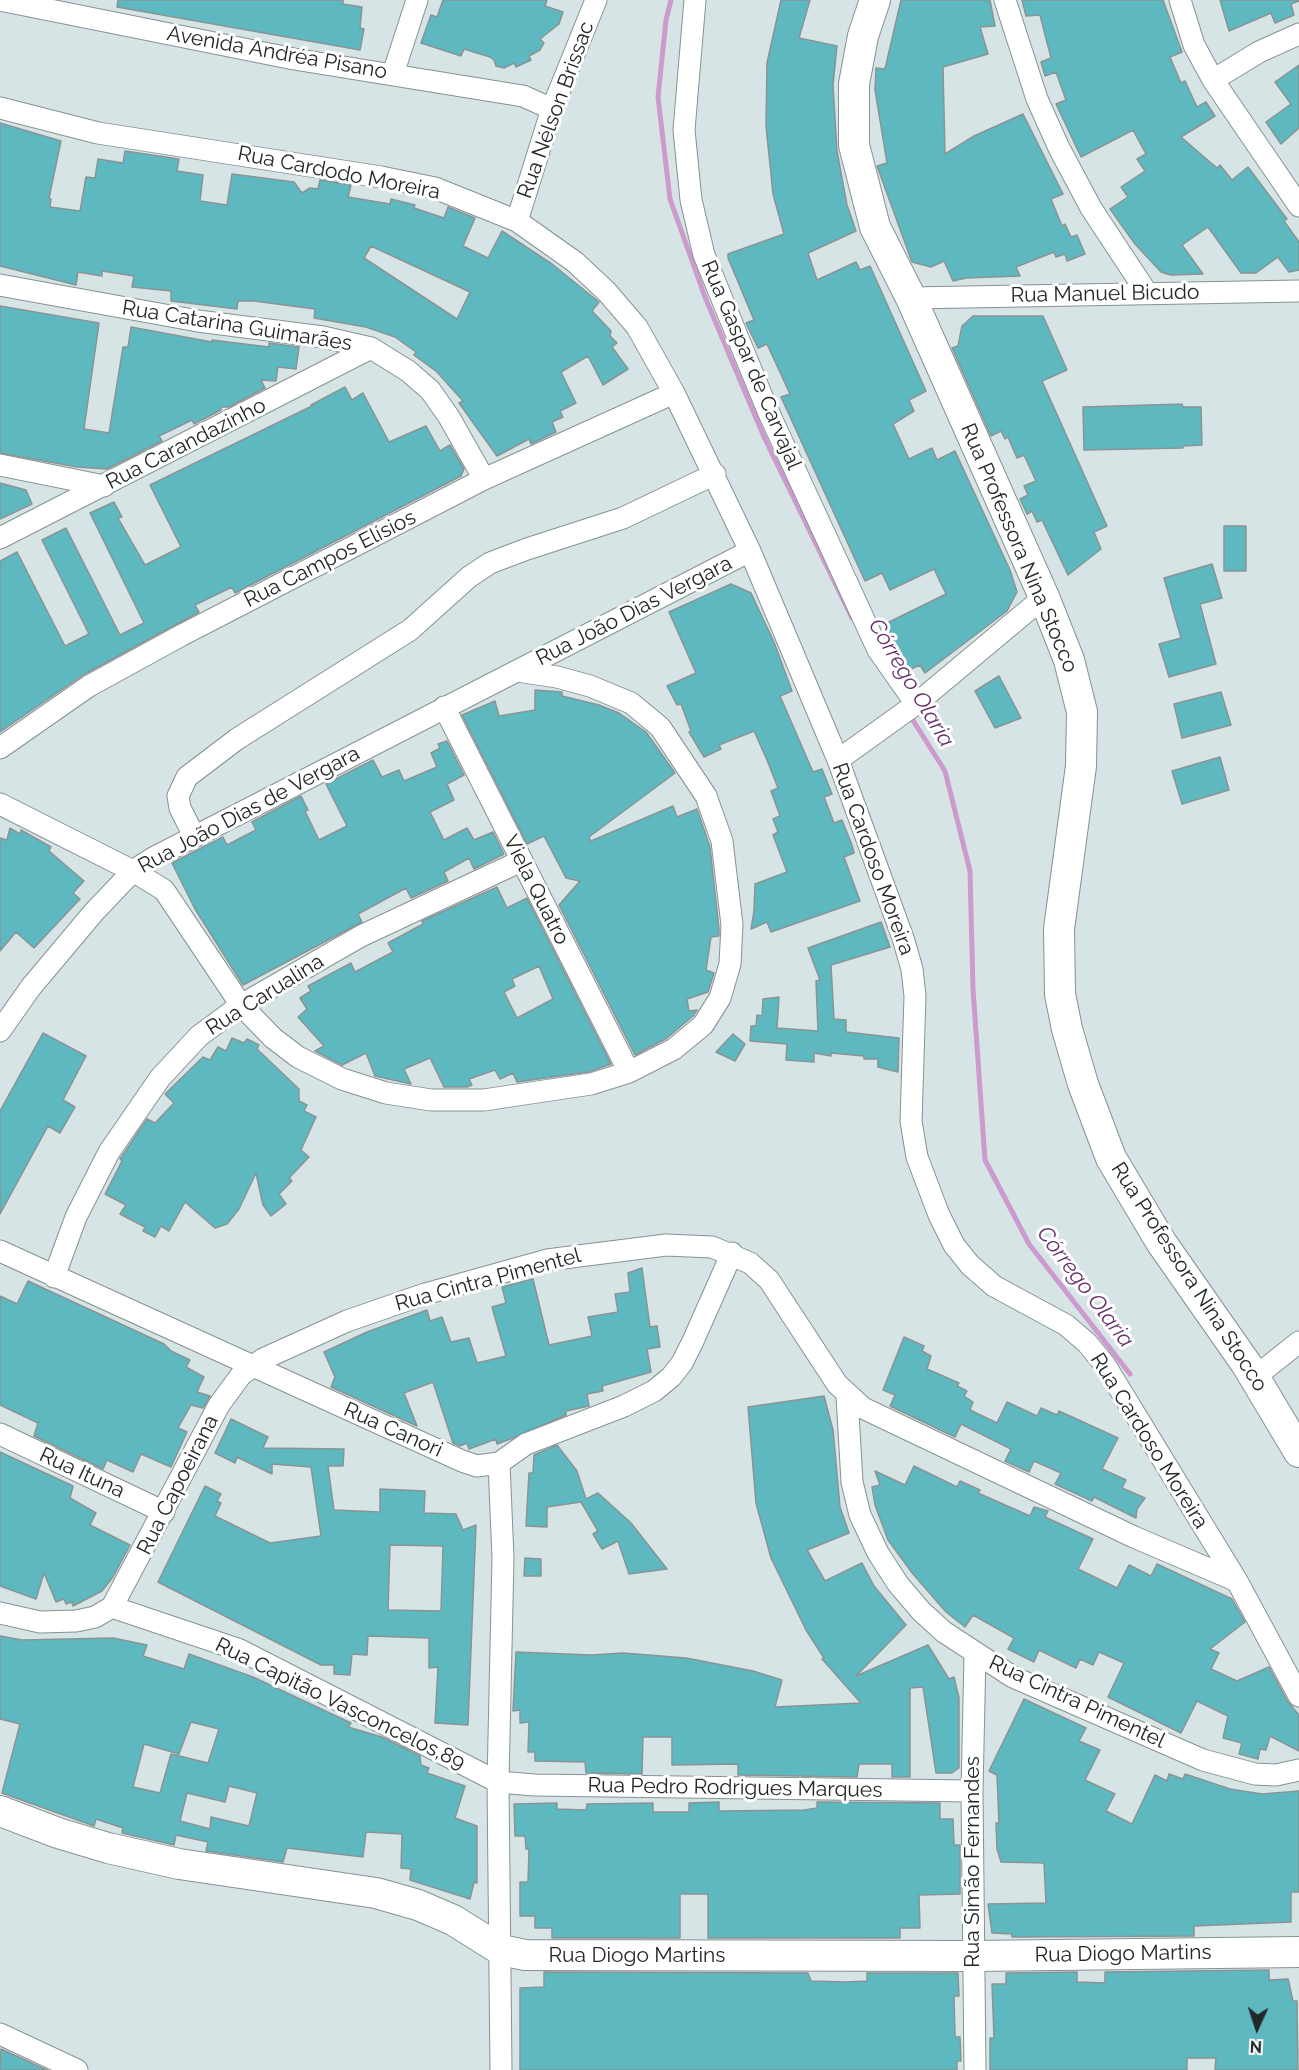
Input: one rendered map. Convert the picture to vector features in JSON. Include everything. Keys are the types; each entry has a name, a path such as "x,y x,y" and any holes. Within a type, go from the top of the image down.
{"street":[{"name":"Avenida Andréa Pisano","path":"0,0 294,59 524,96 552,108"},
{"path":"393,74 417,0"},
{"name":"Rua Nélson Brissac","path":"517,221 552,108 596,0"},
{"name":"Rua Gaspar de Carvajal","path":"695,0 684,130 691,200 704,255 768,411 878,650 913,706"},
{"name":"Rua Professora Nina Stocco","path":"875,0 863,36 854,84 854,145 875,227 911,298 1044,597 1069,660 1083,728 1081,766 1059,929 1060,994 1066,1029 1083,1084 1111,1158 1161,1242 1255,1377 1299,1452"},
{"path":"1005,0 1037,99 1059,148 1091,208 1147,293"},
{"path":"1180,0 1194,45 1214,80 1299,206"},
{"path":"1214,80 1259,52 1299,34"},
{"name":"Rua Cardodo Moreira","path":"0,108 98,133 381,177 424,186 475,203 517,221 575,262 607,292 637,327 715,474 750,551"},
{"name":"Rua Catarina Guimarães","path":"0,285 198,321 323,337 371,348 408,370 430,390 459,433 484,479"},
{"name":"Rua Manuel Bicudo","path":"911,298 1299,291"},
{"name":"Rua Carandazinho","path":"0,538 371,348"},
{"name":"Rua Campos Elísios","path":"0,748 100,680 484,479 674,393"},
{"path":"0,465 104,486"},
{"path":"194,836 180,808 178,796 187,777 255,727 329,679 373,656 410,630 469,577 490,563 518,552 633,514 715,474"},
{"name":"Rua João Dias Vergara","path":"518,671 750,551"},
{"name":"Rua Cardoso Moreira","path":"750,551 838,760 912,969 915,1032 911,1121 917,1157 939,1215 954,1245 970,1265 994,1286 1066,1325 1105,1365 1237,1581 1299,1696"},
{"path":"838,760 913,706 1044,597"},
{"path":"0,804 133,871 164,890 241,1005 273,1038 298,1058 342,1079 386,1093 431,1100 484,1100 591,1084 629,1072 674,1049 703,1025 720,998 730,964 732,926 722,841 706,796 660,727 631,703 590,686 557,677 518,671"},
{"name":"Rua João Dias de Vergara","path":"0,1031 64,945 133,871 194,836 518,671"},
{"name":"Viela Quatro","path":"444,707 629,1072"},
{"name":"Rua Carualina","path":"54,1276 90,1188 140,1104 199,1036 241,1005 361,936 521,861"},
{"name":"Rua Cintra Pimentel","path":"250,1367 288,1346 347,1321 425,1294 547,1260 666,1245 692,1244 732,1253 750,1263 769,1280 847,1396 883,1419 1134,1537 1237,1581"},
{"name":"Rua Canori","path":"0,1251 250,1367 462,1461 477,1466 500,1463"},
{"path":"501,2070 498,1782 503,1607 500,1463 532,1441 624,1406 654,1391 670,1377 688,1352 732,1253"},
{"path":"1255,1377 1299,1342"},
{"name":"Rua Capoeirana","path":"112,1607 219,1405 231,1386 250,1367"},
{"name":"Rua Cintra Pimentel","path":"847,1396 852,1482 860,1515 878,1553 898,1584 921,1611 975,1654 1022,1681 1203,1760 1255,1774 1276,1775 1299,1770"},
{"name":"Rua Ituna","path":"0,1434 164,1512"},
{"path":"0,1613 40,1622 76,1622 95,1617 112,1607"},
{"name":"Rua Capitão Vasconcelos,89","path":"112,1607 240,1650 498,1782"},
{"name":"Rua Simão Fernandes","path":"975,1654 972,1791 975,2070"},
{"name":"Rua Pedro Rodrigues Marques","path":"498,1782 535,1785 972,1791"},
{"name":"Rua Diogo Martins","path":"0,1810 58,1833 118,1851 179,1864 376,1893 418,1905 453,1920 501,1950 545,1956 974,1956 1299,1952"},
{"path":"0,2034 77,2070"}],"building":[{"path":"118,0 343,0 343,4 362,7 360,28 364,29 360,50 117,7"},
{"path":"443,0 547,0 545,6 563,12 559,24 540,39 544,43 540,50 529,56 531,60 516,67 514,63 504,68 496,66 490,57 464,49 461,56 421,43 431,15 437,17"},
{"path":"781,0 810,0 799,38 837,46 833,85 837,151 847,205 856,231 808,253 817,280 856,262 860,270 870,266 926,391 909,400 914,411 893,424 909,459 932,448 937,460 955,451 1010,570 1017,592 1007,611 925,673 920,665 909,670 885,624 946,594 934,569 890,590 882,573 865,581 781,397 790,394 767,344 758,348 746,323 754,320 728,258 728,254 784,234 773,194 766,126 767,63"},
{"path":"901,0 990,0 995,26 980,27 988,54 943,67 945,154 974,136 1023,114 1063,194 1051,199 1062,226 1065,224 1071,237 1077,235 1085,254 1067,261 1065,254 1056,257 1054,252 1016,267 1020,276 966,278 953,281 944,261 931,267 912,262 877,166 887,163 875,90 876,68 885,69"},
{"path":"1022,0 1163,0 1182,52 1170,57 1181,83 1185,81 1197,107 1206,102 1215,116 1181,137 1217,168 1220,165 1232,180 1248,167 1287,219 1284,221 1299,242 1299,270 1289,272 1278,257 1256,273 1241,273 1208,227 1182,245 1203,274 1171,275 1161,272 1135,244 1110,209 1128,197 1121,187 1145,171 1137,159 1146,154 1133,130 1081,157 1056,104 1066,100 1056,72 1045,76 1041,62 1051,58 1040,15 1026,16"},
{"path":"1220,0 1299,1 1291,4 1294,15 1275,23 1271,13 1229,31"},
{"path":"1299,65 1299,128 1281,144 1266,122 1291,104 1275,82"},
{"path":"0,123 61,141 49,198 51,199 50,207 80,211 86,177 95,178 98,159 123,163 125,151 179,159 177,171 203,175 200,201 227,205 232,174 294,182 302,193 310,188 318,189 320,180 351,185 348,197 390,204 391,199 415,205 414,208 444,218 448,207 475,218 463,246 488,258 502,231 552,264 599,302 592,311 611,331 610,336 617,343 612,347 628,369 603,385 588,356 561,372 576,403 560,411 563,417 552,422 556,432 531,444 529,439 497,456 459,403 463,401 437,372 414,355 416,352 395,337 366,327 314,318 315,309 254,301 238,301 237,309 171,301 171,291 132,287 134,276 102,271 102,276 78,272 76,285 0,266","holes":["371,246 470,292 457,319 364,258"]},
{"path":"0,306 99,323 84,429 109,433 123,347 128,347 131,327 212,342 212,340 269,347 269,343 299,347 296,369 278,367 276,381 261,380 265,388 229,407 221,407 221,410 194,424 192,420 159,436 162,441 107,469 77,467 0,453"},
{"path":"973,316 1043,316 1067,370 1042,381 1107,526 1094,532 1101,549 1068,575 1042,520 1037,522 1032,511 1027,514 1020,499 1028,495 1024,486 1036,481 1024,455 1017,458 1008,437 1005,439 1001,431 991,436 952,348 958,346 962,326"},
{"path":"345,387 352,400 363,393 389,442 426,426 440,451 450,445 464,469 461,476 235,593 232,587 195,605 199,612 83,675 0,732 0,561 17,552 65,646 89,634 42,540 66,528 120,635 144,623 90,513 114,502 122,517 118,518 145,565 181,547 150,485 314,405 311,405"},
{"path":"1182,404 1183,407 1201,407 1202,445 1183,446 1183,448 1084,450 1083,407"},
{"path":"0,483 26,490 32,504 0,519"},
{"path":"1224,526 1246,526 1246,571 1224,571"},
{"path":"1212,564 1222,598 1200,604 1216,664 1169,677 1159,644 1181,638 1164,578"},
{"path":"731,584 751,593 774,642 792,691 780,696 813,772 822,769 832,794 824,797 834,823 842,820 852,845 854,853 844,857 860,901 771,932 767,922 751,929 755,884 787,872 773,835 778,832 773,819 780,816 771,791 778,788 767,760 754,731 719,745 721,749 704,757 689,732 691,731 681,704 677,705 667,686 696,673 669,612"},
{"path":"999,676 1021,718 995,728 975,691"},
{"path":"535,690 562,692 562,696 599,705 619,713 646,732 675,773 589,837 591,841 673,806 677,817 697,809 710,847 719,936 711,937 706,970 714,973 708,992 687,999 689,1011 697,1010 693,1016 667,1038 635,1055 559,905 580,881 566,878 544,836 527,844 462,715 495,701 499,716 535,710"},
{"path":"1221,692 1231,725 1182,738 1174,704"},
{"path":"447,741 464,775 447,784 454,800 430,812 444,840 467,828 474,840 493,832 504,854 474,869 469,858 444,872 448,881 411,898 406,888 358,914 362,922 243,985 195,909 172,863 223,837 227,845 256,830 252,822 301,796 308,810 305,811 319,840 347,826 326,784 373,760 382,777 399,770 404,781 437,767 431,753 440,748 438,744"},
{"path":"1220,757 1229,790 1182,804 1172,771"},
{"path":"10,828 20,834 21,830 51,847 49,851 84,881 73,893 80,899 34,948 16,932 0,951 0,838 7,840"},
{"path":"497,887 507,908 527,898 611,1064 588,1072 517,1082 513,1073 500,1079 495,1070 469,1079 472,1085 467,1087 444,1087 430,1058 404,1069 411,1084 375,1076 366,1053 342,1065 315,1051 324,1046 298,1017 307,1009 300,998 311,991 308,986 351,963 355,972 393,952 388,943 423,924 422,921","holes":["539,966 553,999 517,1018 504,992 515,986 512,979"]},
{"path":"881,922 890,947 831,965 834,1019 846,1020 846,1032 899,1038 898,1072 878,1067 878,1059 864,1059 864,1056 831,1053 831,1056 814,1053 814,1062 786,1060 787,1044 750,1041 751,1026 756,1026 757,1015 762,1016 763,999 779,997 777,1028 818,1031 816,981 820,980 808,948"},
{"path":"43,1033 86,1056 63,1100 75,1107 60,1133 48,1126 0,1214 0,1111"},
{"path":"733,1034 745,1044 735,1061 716,1052"},
{"path":"232,1038 244,1043 247,1039 259,1045 257,1049 299,1089 299,1101 307,1105 304,1111 316,1117 301,1150 309,1157 289,1178 292,1181 279,1194 286,1204 271,1216 263,1205 256,1173 239,1209 227,1224 215,1228 185,1202 169,1231 161,1226 155,1237 143,1231 145,1227 120,1214 126,1205 105,1194 122,1161 120,1159 147,1119 155,1123 174,1103 165,1094 203,1057 210,1060 218,1047 226,1051"},
{"path":"642,1268 650,1327 657,1326 660,1347 647,1349 651,1372 602,1386 603,1391 587,1394 589,1406 566,1411 566,1415 513,1438 497,1444 496,1439 469,1449 467,1443 460,1446 453,1443 433,1382 404,1393 417,1426 331,1387 335,1377 324,1352 367,1332 427,1310 430,1321 442,1317 451,1342 469,1338 477,1363 506,1356 492,1307 506,1303 502,1287 533,1279 549,1345 592,1336 588,1317 618,1312 615,1294 630,1292 628,1273"},
{"path":"28,1281 164,1344 171,1351 190,1360 186,1367 204,1377 197,1392 210,1396 203,1408 191,1405 178,1428 187,1432 171,1467 141,1454 133,1472 107,1460 103,1469 34,1436 38,1423 0,1405 0,1296 17,1304"},
{"path":"904,1337 924,1346 922,1351 931,1356 927,1369 959,1383 957,1386 967,1391 964,1396 973,1402 970,1410 997,1423 1007,1402 1037,1416 1041,1408 1057,1415 1059,1411 1118,1438 1102,1469 1126,1480 1122,1488 1145,1498 1137,1509 1136,1518 1094,1497 1092,1501 1055,1484 1061,1473 1034,1461 1029,1472 1005,1461 1011,1449 961,1424 955,1437 890,1406 895,1395 883,1390"},
{"path":"824,1396 833,1430 840,1507 849,1533 807,1550 825,1581 862,1563 874,1586 906,1625 856,1676 928,1645 949,1679 954,1677 959,1698 959,1768 952,1773 936,1773 923,1687 910,1688 910,1777 892,1777 892,1764 859,1764 857,1777 738,1775 738,1764 672,1765 672,1737 643,1737 642,1774 586,1773 585,1762 535,1761 535,1752 528,1752 529,1722 520,1723 520,1710 513,1711 516,1652 591,1655 623,1653 686,1658 753,1671 782,1680 775,1707 861,1703 822,1659 824,1658 806,1630 771,1558 756,1503 748,1407"},
{"path":"231,1419 268,1437 263,1448 344,1449 343,1466 328,1466 334,1510 380,1512 380,1489 425,1491 424,1513 456,1514 463,1530 476,1525 468,1725 435,1723 438,1667 429,1668 429,1638 368,1636 367,1655 352,1654 350,1675 334,1674 334,1665 321,1665 158,1582 205,1486 221,1494 217,1501 221,1503 215,1516 270,1543 321,1536 311,1467 272,1464 272,1474 237,1457 235,1463 215,1453","holes":["390,1545 443,1546 441,1611 388,1610"]},
{"path":"557,1445 577,1471 586,1499 598,1493 631,1523 667,1569 629,1574 618,1541 602,1549 593,1534 598,1531 581,1502 547,1507 547,1527 526,1526 529,1473 533,1473 534,1455"},
{"path":"0,1452 73,1486 70,1498 96,1513 90,1525 130,1545 113,1577 102,1591 73,1606 72,1602 66,1604 64,1599 56,1602 44,1573 36,1599 0,1586"},
{"path":"914,1466 957,1487 960,1481 980,1490 978,1493 1030,1516 1034,1507 1048,1511 1045,1517 1093,1539 1078,1569 1117,1588 1129,1565 1151,1576 1157,1564 1232,1599 1245,1622 1210,1649 1219,1653 1211,1669 1237,1681 1269,1667 1288,1702 1299,1715 1299,1751 1270,1736 1266,1750 1260,1749 1258,1759 1239,1754 1242,1743 1223,1738 1228,1716 1197,1701 1181,1733 1108,1697 1124,1663 1099,1652 1093,1665 1080,1659 1076,1668 1039,1650 1034,1662 1008,1649 1014,1638 973,1615 965,1627 946,1612 913,1574 888,1540 875,1505 872,1487 880,1485 875,1471 905,1485"},
{"path":"525,1558 541,1559 541,1576 524,1576"},
{"path":"0,1636 22,1640 113,1638 147,1645 143,1656 184,1669 189,1654 253,1677 351,1723 348,1727 382,1737 420,1756 421,1765 429,1768 427,1773 465,1786 455,1818 477,1826 477,1883 474,1882 470,1899 410,1880 411,1869 401,1868 402,1834 366,1832 363,1857 287,1848 283,1862 206,1851 208,1842 176,1835 174,1845 122,1833 123,1828 96,1819 94,1826 2,1793 20,1724 0,1719","holes":["191,1722 219,1729 208,1763 171,1754 160,1793 133,1787 144,1744 179,1754","229,1786 257,1793 249,1826 211,1817 210,1829 180,1821 187,1793 225,1802"]},
{"path":"1024,1699 1086,1728 1079,1741 1100,1750 1085,1780 1115,1794 1106,1811 1132,1824 1155,1775 1167,1781 1169,1774 1183,1779 1185,1774 1230,1789 1262,1794 1299,1791 1299,1892 1291,1892 1291,1922 1194,1926 1194,1936 1012,1937 1012,1934 992,1933 988,1904 1046,1903 1044,1863 1001,1862 997,1849 996,1823 999,1823 997,1775 989,1771"},
{"path":"719,1802 719,1811 804,1810 817,1808 817,1802 940,1803 940,1819 953,1819 954,1845 960,1845 960,1894 919,1895 920,1928 900,1928 900,1938 708,1938 708,1894 680,1894 680,1938 552,1938 552,1928 535,1928 535,1916 520,1916 520,1882 528,1882 529,1849 526,1849 525,1836 515,1836 514,1804 557,1803 557,1809 586,1810 587,1804 653,1803 653,1812 689,1812 689,1803"},
{"path":"1269,1970 1269,1980 1288,1979 1293,2001 1297,2001 1298,2070 1215,2070 1216,2058 1187,2058 1187,2070 990,2070 990,2038 994,2038 992,1984 1006,1984 1006,1973 1077,1972 1077,1982 1105,1983 1105,1972"},
{"path":"544,1972 808,1973 811,1981 846,1982 867,1981 867,1973 958,1973 959,1996 954,1996 955,2037 960,2037 961,2061 957,2061 957,2070 520,2070 520,1988 544,1987"},
{"path":"1,2049 47,2070 0,2070"}],"waterway":[{"name":"Córrego Olaria","path":"671,0 666,20 658,97 670,199 705,297 764,437 852,618"},
{"name":"Córrego Olaria","path":"909,714 945,771 970,871 973,989 985,1160 1029,1244 1130,1374"}]}
